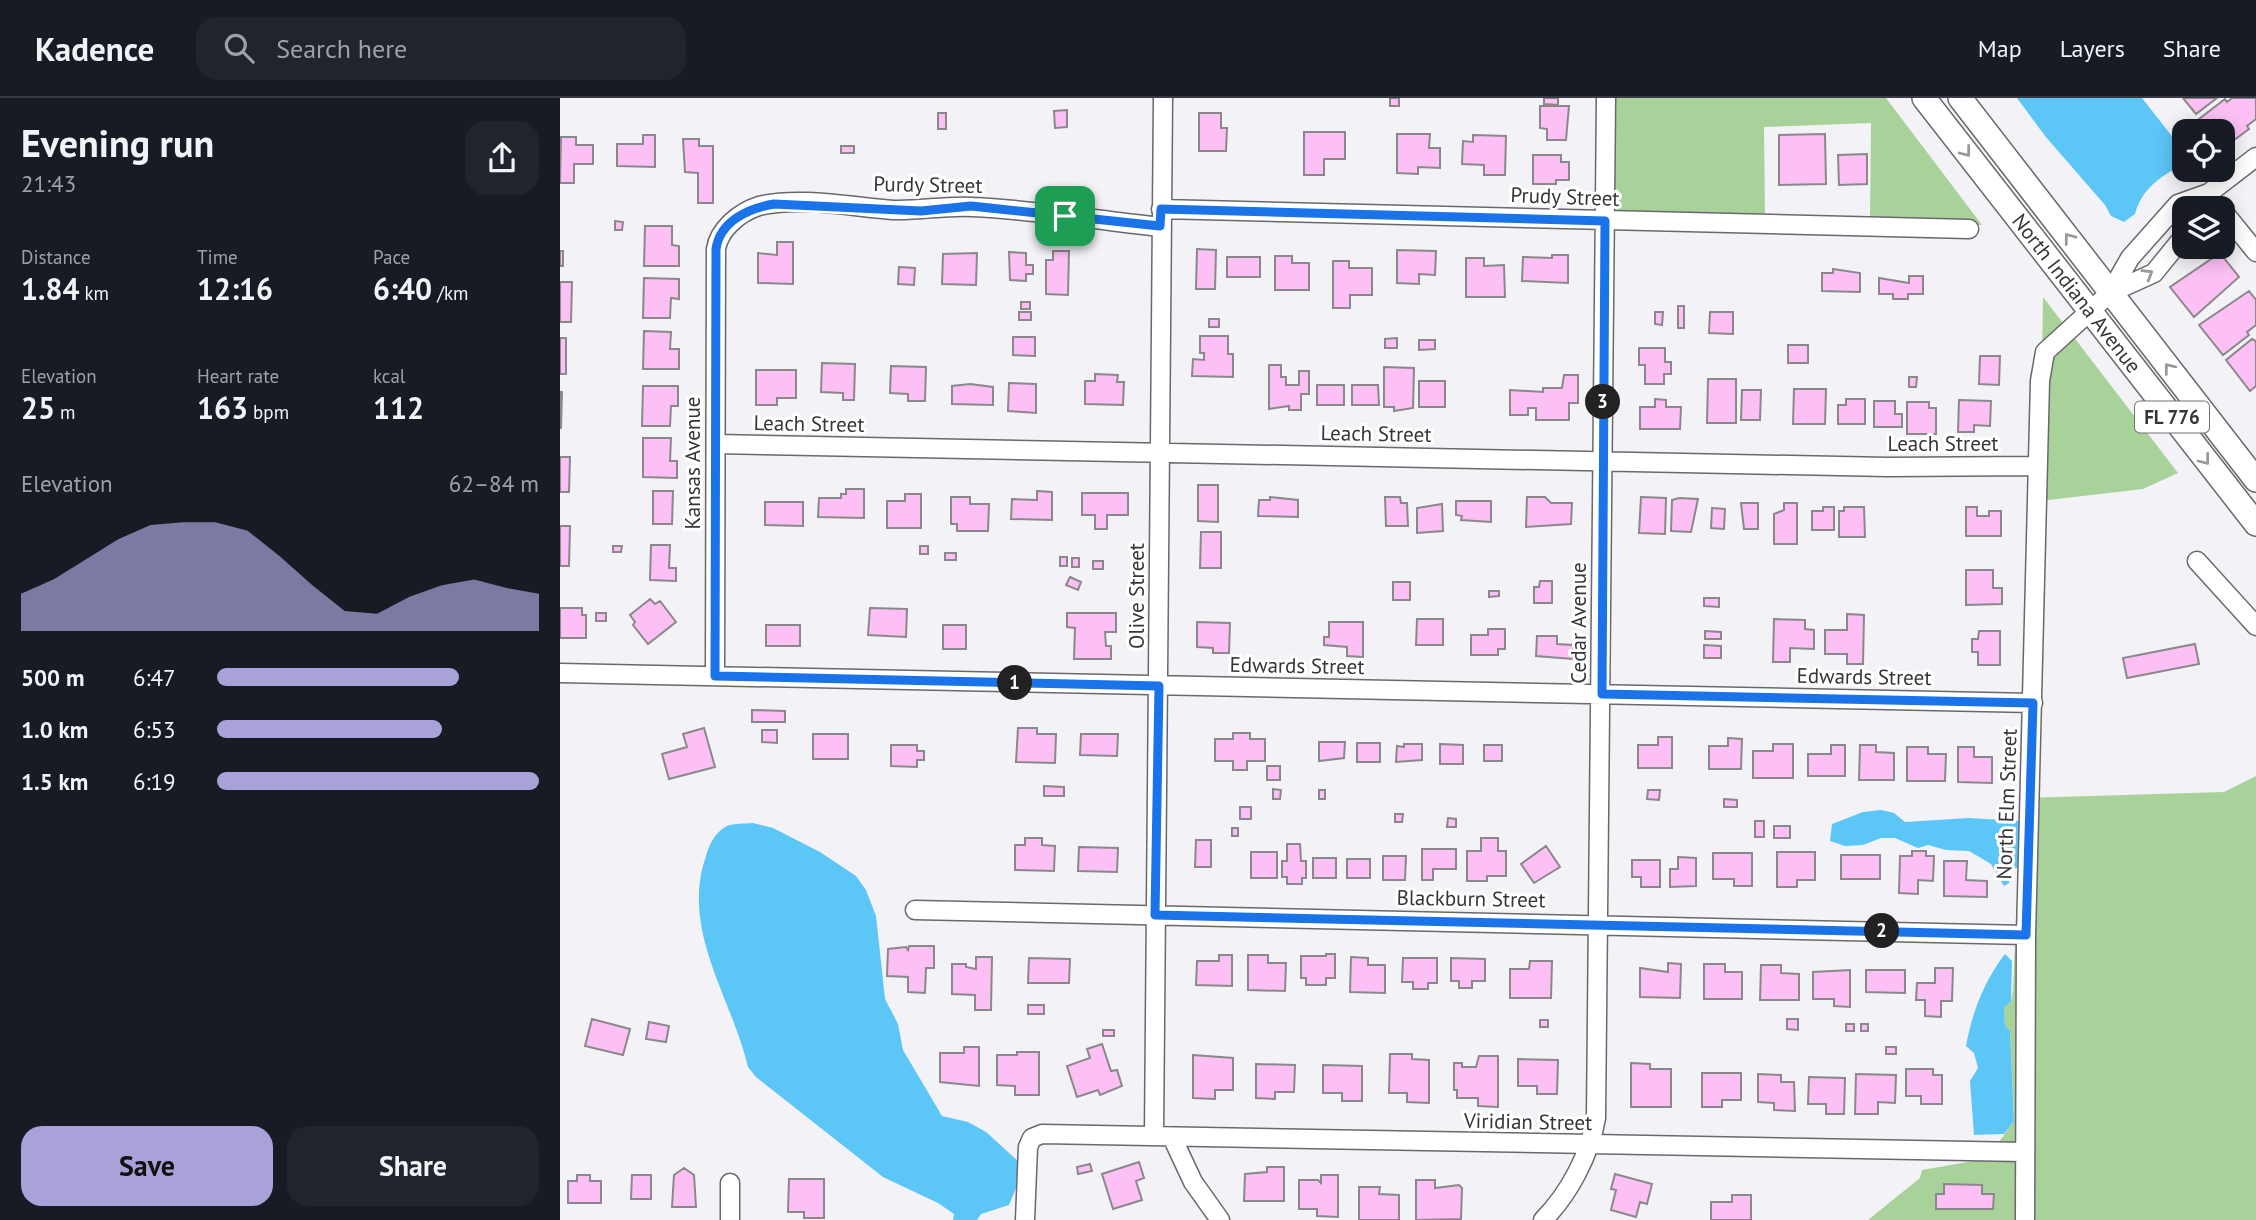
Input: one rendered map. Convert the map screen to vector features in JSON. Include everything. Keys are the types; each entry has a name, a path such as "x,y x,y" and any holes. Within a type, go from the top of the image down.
{"main road":[{"name":"North Indiana Avenue","path":"1924,98 2256,524"},
{"name":"North Indiana Avenue","path":"1960,98 2256,481"}],"street":[{"name":"Olive Street","path":"1163,98 1155,915 1163,1136"},
{"name":"Cedar Avenue","path":"1543,1220 1564,1194 1588,1146 1596,1118 1606,98"},
{"path":"2211,196 2256,157"},
{"name":"Purdy Street","path":"716,249 721,233 741,215 774,204 921,211 971,206 1161,218"},
{"path":"2110,293 2130,258 2172,212"},
{"name":"Prudy Street","path":"1161,218 1605,221 1969,229"},
{"path":"2235,225 2256,252"},
{"path":"2158,229 2172,236"},
{"name":"Kansas Avenue","path":"715,676 716,249"},
{"path":"2110,293 2154,273 2172,250"},
{"name":"North Elm Street","path":"2025,1220 2026,935 2040,381 2045,352 2088,310 2110,293"},
{"name":"Leach Street","path":"716,444 1888,467 2036,466"},
{"path":"2197,561 2256,626"},
{"name":"Edwards Street","path":"560,673 2033,703"},
{"name":"Blackburn Street","path":"915,910 2026,935"},
{"name":"Viridian Street","path":"1026,1220 1027,1158 1031,1138 1042,1135 2024,1152"},
{"path":"1163,1136 1220,1220"},
{"path":"730,1183 730,1220"}],"green space":[{"path":"1616,98 1886,98 1982,225 1870,219 1871,123 1764,127 1765,219 1614,220"},
{"path":"2043,297 2178,473 2143,489 2040,501"},
{"path":"2256,776 2256,1220 1868,1220 1920,1178 1922,1170 1979,1160 1994,1149 2014,1121 2010,1030 2005,1026 2004,1007 2011,1002 2013,991 2021,798 2224,792"}],"water":[{"path":"2017,98 2142,98 2172,136 2172,171 2148,190 2135,214 2124,222 2111,216 2105,205 2045,136"},
{"path":"1881,810 1894,813 1905,822 1969,818 2019,821 2020,868 2011,868 2009,883 2004,886 1991,864 1969,851 1946,850 1928,845 1918,848 1895,838 1881,838 1863,845 1845,846 1830,841 1832,824 1863,812"},
{"path":"753,823 773,828 820,852 856,876 866,890 876,916 885,999 898,1024 903,1050 942,1116 968,1122 986,1132 1018,1161 1016,1188 1009,1205 981,1214 977,1220 953,1220 954,1214 938,1203 883,1177 756,1077 748,1067 741,1041 711,963 699,910 700,883 711,843 716,835 730,825"},
{"path":"2005,954 2012,961 2011,1002 2004,1007 2005,1026 2010,1030 2014,1121 2004,1134 1974,1135 1970,1081 1978,1068 1974,1053 1966,1046 1980,998"}],"building":[{"path":"1390,98 1399,98 1399,106 1390,106"},
{"path":"1544,98 1558,98 1558,105 1544,104"},
{"path":"2183,98 2217,98 2196,114"},
{"path":"2232,98 2256,98 2256,119 2247,126 2249,129 2235,139 2235,119 2199,119 2225,99 2227,102"},
{"path":"1540,106 1569,106 1566,140 1547,140 1547,129 1540,128"},
{"path":"1067,110 1067,127 1055,128 1054,111"},
{"path":"938,113 946,113 946,129 938,129"},
{"path":"1199,113 1221,113 1221,128 1227,128 1226,151 1199,151"},
{"path":"1304,132 1345,132 1345,159 1324,159 1324,175 1304,175"},
{"path":"1397,134 1430,134 1429,148 1440,148 1440,168 1418,167 1418,174 1397,173"},
{"path":"1825,134 1826,184 1779,185 1779,135"},
{"path":"643,135 655,135 655,167 617,166 617,144 643,144"},
{"path":"1473,135 1506,136 1505,175 1484,175 1484,165 1462,164 1463,141 1473,142"},
{"path":"561,137 576,137 576,145 593,145 593,164 574,164 574,183 560,183"},
{"path":"683,139 699,139 699,146 713,146 713,203 698,203 698,173 685,172"},
{"path":"841,146 854,146 854,153 841,153"},
{"path":"1867,154 1867,184 1839,185 1838,155"},
{"path":"1533,155 1561,155 1561,162 1569,162 1569,180 1556,180 1556,184 1533,184"},
{"path":"615,221 623,222 622,230 615,230"},
{"path":"645,226 672,226 672,245 679,246 679,266 644,266"},
{"path":"777,242 793,242 793,284 758,283 758,253 777,255"},
{"path":"1197,249 1216,250 1215,289 1196,289"},
{"path":"1397,250 1436,251 1435,275 1419,274 1419,284 1397,283"},
{"path":"560,251 563,251 563,266 560,266"},
{"path":"1053,251 1069,251 1068,295 1046,294 1046,260 1053,260"},
{"path":"1009,252 1026,253 1026,265 1033,265 1033,274 1026,274 1026,281 1010,280"},
{"path":"977,253 976,285 942,284 943,254"},
{"path":"1552,255 1568,255 1568,283 1522,281 1523,257 1552,258"},
{"path":"1275,256 1292,256 1292,263 1309,263 1309,290 1275,290"},
{"path":"1227,257 1260,257 1260,277 1227,277"},
{"path":"1466,258 1484,258 1484,266 1504,265 1505,297 1466,297"},
{"path":"2211,259 2225,259 2239,277 2194,317 2170,287"},
{"path":"1333,261 1349,261 1349,268 1372,268 1372,295 1350,295 1350,308 1333,308"},
{"path":"899,267 915,268 914,285 898,284"},
{"path":"1833,269 1860,273 1860,292 1822,291 1822,273 1833,273"},
{"path":"1909,276 1923,276 1923,294 1908,294 1908,299 1893,299 1893,294 1879,294 1879,278 1909,283"},
{"path":"644,278 679,279 679,299 671,298 670,318 643,318"},
{"path":"560,282 572,282 571,322 560,322"},
{"path":"2249,291 2256,300 2256,325 2247,332 2249,335 2223,355 2199,325"},
{"path":"1021,302 1030,302 1030,309 1021,309"},
{"path":"1678,306 1684,306 1684,328 1678,328"},
{"path":"1019,312 1031,312 1031,320 1019,320"},
{"path":"1655,312 1663,312 1662,325 1655,324"},
{"path":"1710,312 1733,312 1733,334 1709,333"},
{"path":"1209,319 1219,319 1219,327 1209,327"},
{"path":"644,331 671,332 670,349 679,349 679,369 643,369"},
{"path":"1200,336 1228,336 1228,354 1233,354 1233,377 1192,376 1193,359 1204,360 1204,353 1200,353"},
{"path":"1013,337 1035,337 1035,356 1013,355"},
{"path":"560,338 566,338 566,374 560,374"},
{"path":"1397,338 1397,348 1385,348 1385,339"},
{"path":"2252,339 2256,341 2256,386 2250,391 2226,360"},
{"path":"1419,340 1435,340 1435,349 1419,350"},
{"path":"1788,345 1808,345 1808,363 1788,363"},
{"path":"1639,348 1665,348 1665,362 1671,362 1671,374 1664,374 1664,384 1645,384 1645,365 1639,365"},
{"path":"1980,356 2000,356 1999,385 1979,384"},
{"path":"822,363 855,364 854,400 843,400 843,393 821,392"},
{"path":"1269,365 1281,365 1281,377 1286,377 1286,385 1299,385 1299,371 1309,371 1309,394 1301,394 1301,410 1289,410 1289,406 1269,409"},
{"path":"891,366 926,367 925,401 908,401 908,394 890,393"},
{"path":"1384,367 1414,368 1413,408 1394,411 1394,407 1384,407"},
{"path":"756,370 796,370 796,398 777,398 777,405 756,405"},
{"path":"1095,374 1118,375 1117,382 1124,382 1123,405 1085,404 1085,381 1095,381"},
{"path":"1564,375 1578,375 1578,403 1569,403 1569,420 1536,420 1536,408 1528,408 1528,415 1510,415 1510,390 1543,392 1543,388 1562,388"},
{"path":"1909,377 1917,377 1916,387 1909,387"},
{"path":"1708,379 1736,379 1736,423 1707,423"},
{"path":"1419,381 1445,381 1445,407 1419,407"},
{"path":"1009,383 1036,384 1036,413 1008,411"},
{"path":"970,384 993,387 993,405 952,404 952,386"},
{"path":"1317,385 1344,385 1344,405 1317,405"},
{"path":"1352,385 1378,385 1379,405 1352,405"},
{"path":"643,386 678,386 678,406 671,406 670,426 642,426"},
{"path":"1794,389 1826,389 1825,424 1793,424"},
{"path":"1742,390 1761,390 1760,420 1741,420"},
{"path":"562,392 561,428 560,428"},
{"path":"1655,399 1666,400 1666,407 1681,407 1680,429 1640,429 1640,407 1655,407"},
{"path":"1846,399 1865,399 1865,424 1838,424 1838,405 1846,405"},
{"path":"1959,400 1991,401 1990,426 1974,425 1974,432 1958,432"},
{"path":"1874,401 1895,401 1895,414 1902,414 1902,427 1874,427"},
{"path":"1907,402 1929,402 1929,408 1936,408 1936,434 1907,434"},
{"path":"643,438 671,438 670,461 677,461 677,478 643,477"},
{"path":"560,457 570,457 569,492 560,492"},
{"path":"1198,485 1218,485 1218,522 1198,521"},
{"path":"846,489 864,489 864,518 818,517 819,498 841,498 841,494 846,494"},
{"path":"653,491 673,491 672,524 653,524"},
{"path":"1037,491 1052,492 1052,520 1011,519 1012,499 1037,500"},
{"path":"1082,493 1128,493 1128,515 1107,515 1107,529 1095,529 1095,515 1082,515"},
{"path":"905,494 921,494 921,528 887,528 887,501 905,501"},
{"path":"951,497 970,497 970,504 989,504 988,531 957,531 957,524 951,524"},
{"path":"1270,497 1298,500 1298,517 1258,516 1259,500 1270,500"},
{"path":"1385,497 1400,497 1401,503 1407,503 1408,526 1386,526"},
{"path":"1527,497 1545,497 1551,503 1572,503 1571,524 1526,527"},
{"path":"1641,497 1666,498 1665,534 1639,533"},
{"path":"1698,499 1691,532 1671,531 1672,500"},
{"path":"1456,501 1491,501 1491,522 1461,520 1462,516 1456,515"},
{"path":"765,502 803,502 803,526 765,525"},
{"path":"1741,503 1758,503 1758,529 1744,529"},
{"path":"1784,503 1797,503 1797,544 1774,544 1774,514 1784,510"},
{"path":"1442,504 1443,531 1417,533 1417,508"},
{"path":"1823,507 1834,507 1834,530 1812,530 1812,511 1823,511"},
{"path":"1844,507 1864,507 1865,537 1839,537 1839,511 1844,511"},
{"path":"1966,507 1977,507 1977,516 1989,516 1989,511 2001,511 2001,536 1966,536"},
{"path":"1712,508 1725,509 1724,529 1711,528"},
{"path":"560,526 570,526 569,566 560,566"},
{"path":"1201,532 1221,532 1221,568 1200,568"},
{"path":"651,545 670,545 669,568 676,568 676,581 650,580"},
{"path":"613,546 622,546 621,552 613,552"},
{"path":"920,546 928,546 928,554 920,554"},
{"path":"945,553 956,553 956,560 945,560"},
{"path":"1060,557 1067,557 1067,566 1060,566"},
{"path":"1072,558 1079,558 1079,567 1072,567"},
{"path":"1093,561 1103,561 1103,569 1093,569"},
{"path":"1966,570 1993,570 1993,588 2002,588 2002,604 1966,605"},
{"path":"1070,577 1081,582 1078,590 1066,585"},
{"path":"1540,581 1552,581 1552,603 1534,603 1534,587 1539,587"},
{"path":"1393,582 1410,582 1410,600 1393,600"},
{"path":"1489,591 1499,591 1499,596 1489,597"},
{"path":"1704,598 1719,598 1719,607 1704,606"},
{"path":"650,599 655,604 660,601 676,622 648,644 633,625 635,622 630,615"},
{"path":"560,608 582,608 582,615 586,615 586,638 560,638"},
{"path":"870,608 907,609 906,637 868,635"},
{"path":"596,613 606,613 606,621 596,621"},
{"path":"1067,613 1116,613 1116,632 1105,632 1106,646 1111,646 1111,659 1074,659 1075,628 1067,627"},
{"path":"1847,614 1864,615 1863,664 1847,664 1847,654 1825,654 1825,630 1847,630"},
{"path":"1417,619 1443,619 1443,645 1416,645"},
{"path":"1774,619 1805,620 1805,629 1814,630 1814,649 1790,648 1790,662 1773,662"},
{"path":"1197,622 1230,623 1229,653 1213,653 1213,648 1197,647"},
{"path":"1329,622 1363,622 1363,657 1347,656 1347,647 1324,645 1324,637 1329,637"},
{"path":"766,625 800,625 800,646 766,646"},
{"path":"943,625 966,625 966,649 943,649"},
{"path":"1488,629 1505,629 1505,649 1498,649 1498,655 1471,655 1471,635 1488,635"},
{"path":"1705,631 1721,632 1721,639 1705,639"},
{"path":"1979,631 2000,631 2000,665 1978,665 1978,652 1972,652 1972,639 1978,639"},
{"path":"1537,636 1557,636 1557,644 1573,645 1573,659 1536,656"},
{"path":"2195,644 2199,664 2127,678 2123,658"},
{"path":"1704,645 1721,646 1721,658 1704,658"},
{"path":"752,710 785,711 785,722 752,722"},
{"path":"704,728 715,767 669,779 662,754 687,747 683,734"},
{"path":"1018,728 1037,728 1037,734 1056,734 1055,763 1016,762"},
{"path":"762,730 777,730 777,743 762,742"},
{"path":"1233,733 1250,733 1250,739 1265,739 1265,761 1247,761 1247,770 1233,770 1233,761 1215,761 1215,739 1233,739"},
{"path":"813,734 848,734 848,759 813,759"},
{"path":"1081,734 1118,734 1117,756 1080,755"},
{"path":"1658,737 1672,737 1672,768 1638,768 1638,745 1658,745"},
{"path":"1728,738 1742,739 1741,769 1709,769 1709,746 1728,746"},
{"path":"1319,742 1345,742 1344,758 1319,761"},
{"path":"1357,743 1380,743 1380,762 1357,762"},
{"path":"1404,744 1422,744 1422,760 1396,762 1397,746 1404,747"},
{"path":"1440,744 1463,745 1463,764 1440,764"},
{"path":"1773,744 1793,744 1793,778 1753,778 1753,751 1773,751"},
{"path":"891,745 917,745 917,751 924,751 924,760 917,760 917,767 891,766"},
{"path":"1484,745 1502,745 1502,761 1484,761"},
{"path":"1831,745 1845,745 1845,776 1808,776 1808,754 1831,754"},
{"path":"1860,745 1876,745 1876,752 1894,753 1894,780 1859,780"},
{"path":"1907,747 1928,747 1928,754 1946,754 1945,781 1907,781"},
{"path":"1958,747 1974,747 1974,757 1992,757 1992,783 1958,782"},
{"path":"1267,766 1280,766 1280,780 1267,780"},
{"path":"1044,786 1064,787 1064,796 1044,796"},
{"path":"1273,789 1281,790 1280,799 1273,799"},
{"path":"1319,790 1325,790 1325,799 1319,799"},
{"path":"1648,790 1660,790 1659,800 1647,799"},
{"path":"1724,799 1737,800 1737,807 1724,807"},
{"path":"1240,807 1251,807 1251,819 1240,819"},
{"path":"1395,814 1403,814 1402,822 1395,822"},
{"path":"1448,818 1456,819 1456,827 1447,827"},
{"path":"1755,821 1764,821 1764,837 1755,837"},
{"path":"1774,826 1790,826 1790,838 1774,838"},
{"path":"1232,828 1238,828 1238,836 1232,836"},
{"path":"1025,838 1042,838 1042,845 1055,846 1054,871 1015,870 1015,845 1025,845"},
{"path":"1481,838 1498,838 1498,851 1506,851 1506,876 1487,876 1487,881 1467,881 1467,851 1481,851"},
{"path":"1196,840 1211,840 1211,867 1195,867"},
{"path":"1287,844 1300,844 1301,861 1306,861 1306,878 1302,878 1302,884 1287,884 1287,877 1282,877 1282,861 1287,861"},
{"path":"1546,846 1560,867 1534,883 1521,864"},
{"path":"1079,847 1118,848 1117,872 1078,871"},
{"path":"1422,849 1456,849 1456,869 1433,869 1433,880 1422,880"},
{"path":"1912,851 1926,851 1926,856 1934,856 1933,881 1918,880 1918,894 1899,893 1900,856 1912,856"},
{"path":"1251,852 1277,852 1277,878 1251,878"},
{"path":"1777,852 1815,852 1815,880 1797,880 1797,887 1777,887"},
{"path":"1713,853 1752,853 1752,886 1734,886 1734,879 1713,879"},
{"path":"1841,855 1880,855 1880,879 1841,879"},
{"path":"1383,856 1406,856 1405,880 1383,880"},
{"path":"1678,857 1696,858 1696,886 1670,887 1670,869 1678,869"},
{"path":"1313,858 1336,858 1336,878 1313,878"},
{"path":"1347,859 1370,859 1370,878 1347,878"},
{"path":"1632,860 1660,860 1660,887 1641,887 1641,877 1632,877"},
{"path":"1944,861 1967,861 1966,880 1987,881 1987,897 1944,896"},
{"path":"909,946 934,946 934,968 926,968 925,993 908,992 908,977 887,976 888,949 906,947 908,950"},
{"path":"1335,954 1335,978 1326,978 1326,985 1306,985 1306,978 1301,978 1301,956"},
{"path":"1219,955 1232,955 1232,986 1196,985 1197,961 1219,961"},
{"path":"1248,955 1268,955 1268,963 1286,963 1285,991 1248,990"},
{"path":"976,957 992,957 991,1010 975,1010 975,995 952,994 952,964 966,964 966,967 976,969"},
{"path":"1351,957 1368,958 1368,965 1385,965 1385,993 1350,992"},
{"path":"1029,958 1070,959 1069,983 1028,983"},
{"path":"1403,958 1437,958 1437,983 1428,983 1428,989 1413,989 1413,982 1402,982"},
{"path":"1451,958 1485,959 1485,981 1472,981 1472,988 1459,988 1459,981 1451,981"},
{"path":"1530,961 1552,961 1551,998 1510,998 1510,969 1529,969"},
{"path":"1668,963 1681,964 1680,998 1640,997 1640,968 1668,972"},
{"path":"1704,964 1725,964 1725,972 1742,972 1742,999 1704,999"},
{"path":"1761,965 1781,965 1781,973 1799,974 1799,1000 1760,1000"},
{"path":"1935,968 1953,968 1952,1001 1941,1001 1941,1017 1925,1016 1925,1000 1916,1000 1917,983 1935,983"},
{"path":"1850,970 1850,1007 1834,1006 1834,999 1813,999 1813,972"},
{"path":"1866,970 1905,970 1905,993 1866,992"},
{"path":"1028,1005 1044,1005 1044,1014 1028,1014"},
{"path":"592,1019 630,1029 623,1055 585,1046"},
{"path":"1787,1019 1798,1019 1798,1030 1787,1029"},
{"path":"1540,1020 1548,1020 1548,1027 1540,1027"},
{"path":"649,1022 669,1026 666,1042 646,1039"},
{"path":"1846,1024 1854,1024 1854,1031 1846,1031"},
{"path":"1861,1024 1868,1024 1868,1031 1861,1031"},
{"path":"1103,1030 1114,1030 1114,1036 1103,1036"},
{"path":"1102,1044 1111,1071 1117,1070 1122,1086 1100,1095 1098,1090 1077,1097 1067,1066 1090,1058 1087,1049"},
{"path":"964,1047 979,1047 979,1086 940,1082 940,1053 964,1053"},
{"path":"1886,1047 1896,1047 1896,1054 1886,1054"},
{"path":"1017,1052 1039,1052 1039,1095 1015,1095 1015,1086 997,1085 997,1055 1017,1055"},
{"path":"1390,1054 1412,1054 1412,1059 1429,1060 1429,1103 1407,1102 1407,1093 1389,1093"},
{"path":"1193,1055 1233,1058 1233,1090 1215,1090 1215,1099 1193,1098"},
{"path":"1479,1056 1498,1056 1498,1107 1478,1106 1478,1098 1457,1098 1457,1090 1454,1090 1454,1063 1462,1063 1462,1067 1476,1067"},
{"path":"1518,1059 1558,1060 1557,1094 1537,1094 1537,1086 1518,1086"},
{"path":"1631,1063 1650,1064 1650,1069 1671,1069 1671,1107 1631,1107"},
{"path":"1256,1064 1295,1065 1294,1092 1275,1092 1275,1099 1256,1098"},
{"path":"1323,1065 1362,1066 1362,1101 1342,1101 1342,1093 1323,1093"},
{"path":"1906,1069 1933,1069 1933,1075 1942,1075 1942,1104 1921,1104 1921,1096 1906,1096"},
{"path":"1702,1073 1741,1073 1741,1100 1722,1100 1722,1107 1702,1107"},
{"path":"1758,1074 1781,1075 1781,1082 1794,1082 1795,1111 1774,1110 1774,1103 1758,1102"},
{"path":"1856,1074 1896,1075 1895,1103 1878,1102 1878,1114 1855,1114"},
{"path":"1809,1077 1845,1078 1844,1114 1826,1114 1826,1104 1808,1104"},
{"path":"1139,1162 1144,1178 1136,1181 1142,1200 1113,1209 1102,1174"},
{"path":"1090,1164 1092,1171 1078,1174 1077,1167"},
{"path":"1267,1167 1284,1167 1284,1201 1244,1201 1245,1174 1267,1172"},
{"path":"684,1168 694,1175 696,1207 672,1207 674,1175"},
{"path":"1615,1174 1652,1184 1647,1204 1640,1202 1636,1217 1611,1210 1616,1190 1611,1189"},
{"path":"577,1175 590,1175 590,1181 601,1181 601,1203 568,1203 568,1181 577,1181"},
{"path":"632,1175 651,1175 651,1199 631,1199"},
{"path":"1321,1175 1338,1175 1338,1217 1317,1216 1317,1209 1299,1209 1299,1180 1318,1180 1321,1183"},
{"path":"789,1179 824,1179 824,1218 804,1218 804,1212 788,1212"},
{"path":"1416,1180 1435,1180 1435,1188 1459,1185 1462,1188 1461,1219 1416,1220"},
{"path":"1944,1184 1982,1185 1982,1194 1994,1194 1993,1209 1936,1209 1936,1194 1944,1194"},
{"path":"1359,1187 1380,1187 1379,1194 1399,1195 1399,1220 1359,1220"},
{"path":"1732,1195 1751,1195 1751,1220 1711,1220 1711,1202 1732,1202"}],"route":[{"path":"774,204 830,204 921,211 971,206 1065,216 1160,226 1161,209 1605,221 1602,694 2033,703 2026,935 1155,915 1159,686 715,676 716,249 721,233 750,210 774,204"}]}
